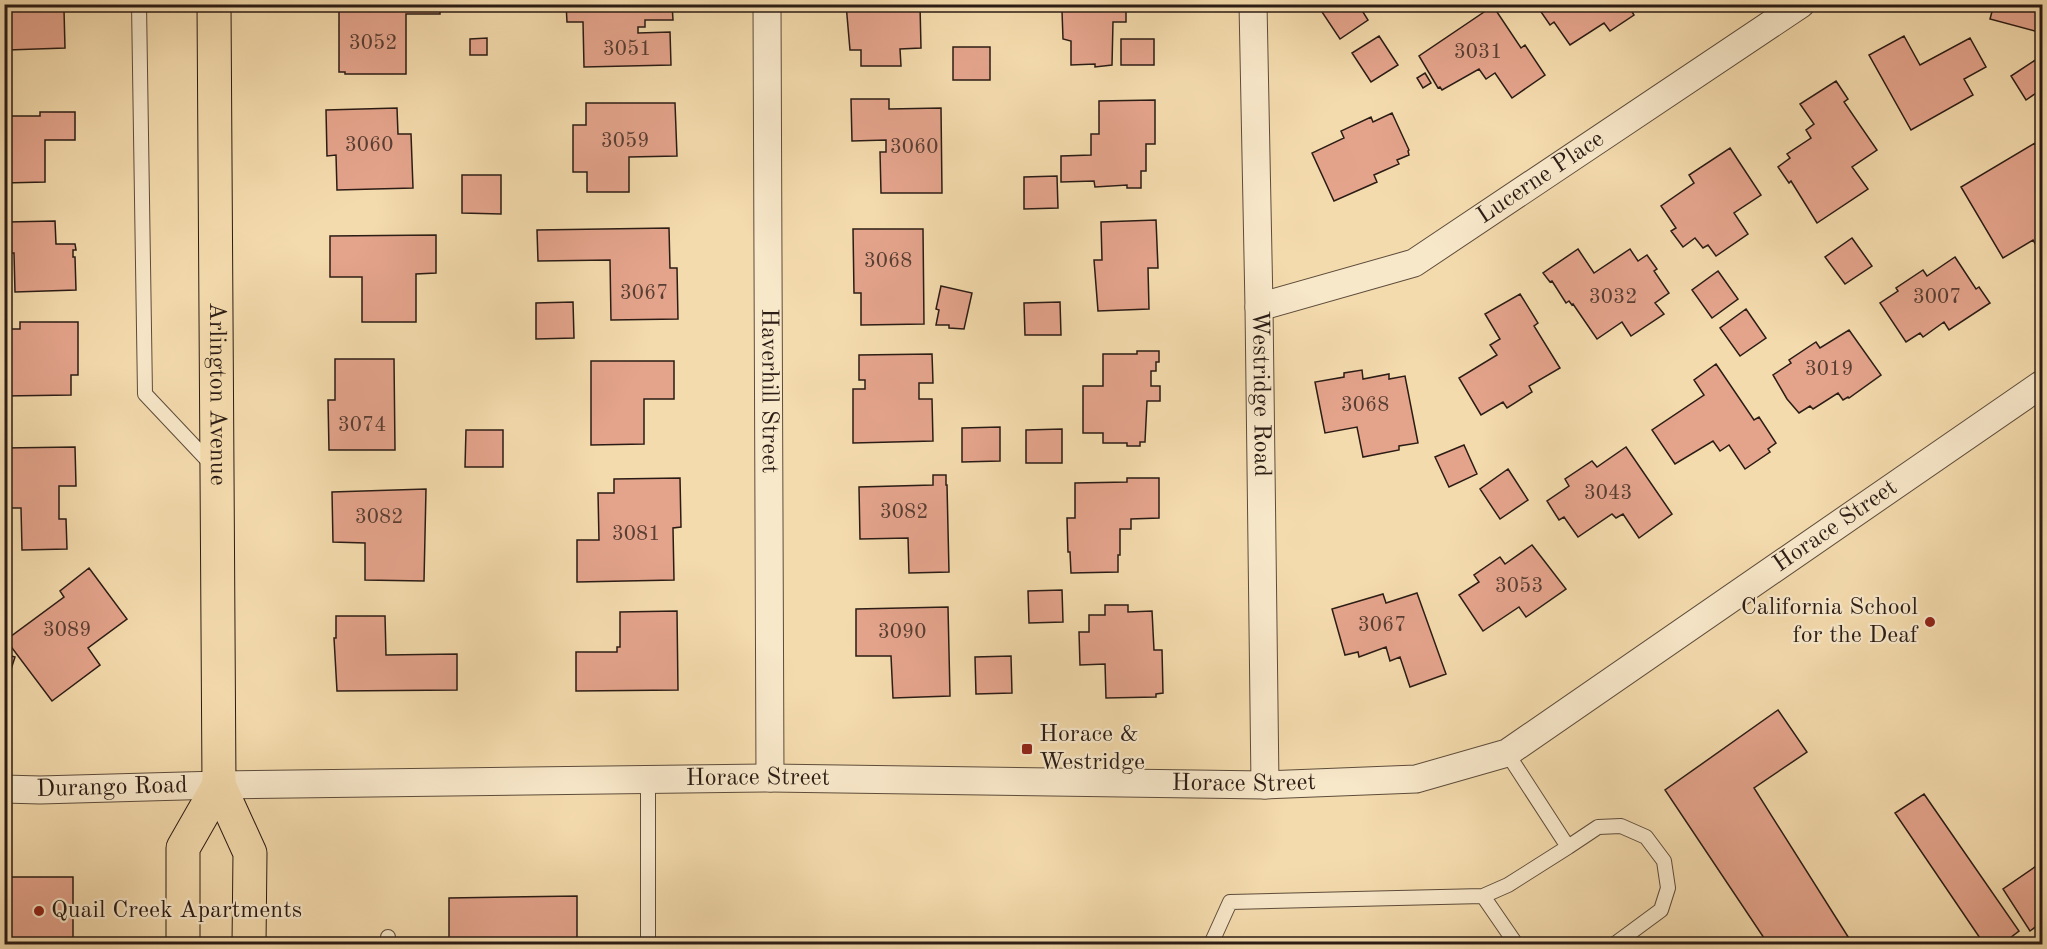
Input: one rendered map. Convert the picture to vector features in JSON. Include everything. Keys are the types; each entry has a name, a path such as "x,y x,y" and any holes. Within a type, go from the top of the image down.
{"main road":[{"name":"Arlington Avenue","path":"214,4 219,784 250,853 249,945"},
{"name":"Arlington Avenue","path":"183,945 183,848 219,784"}],"street":[{"name":"Haverhill Street","path":"767,4 770,778"},
{"name":"Westridge Road","path":"1253,4 1264,784"},
{"name":"Lucerne Place","path":"1259,307 1413,263 1801,4"},
{"name":"Horace Street","path":"219,784 770,778 1264,784 1416,779 1507,753 2043,384"},
{"name":"Durango Road","path":"4,789 40,790 219,784"}],"lane":[{"path":"139,4 145,394 217,471"},
{"path":"1507,753 1568,847"},
{"path":"648,779 648,945"},
{"path":"1211,945 1230,902 1483,896 1508,885 1598,827 1621,826 1646,837 1664,861 1668,888 1661,910 1615,945"},
{"path":"1483,896 1516,945"}],"building":[{"path":"7,4 74,4 74,10 64,10 65,48 8,50"},
{"path":"339,4 440,4 440,14 406,14 406,74 345,74 345,72 339,72"},
{"path":"566,4 672,4 673,20 645,20 645,27 638,27 638,33 670,32 671,65 584,67 583,22 567,22"},
{"path":"846,4 913,4 913,6 920,6 921,48 900,49 901,66 861,66 861,50 850,50"},
{"path":"1070,4 1155,4 1155,11 1126,11 1126,22 1113,22 1112,65 1095,67 1095,64 1071,65 1071,41 1063,39 1062,11 1070,11"},
{"path":"1333,4 1358,4 1368,20 1340,39 1322,12"},
{"path":"1546,4 1647,4 1640,9 1638,6 1631,10 1634,15 1610,31 1604,23 1570,45 1554,22 1550,25 1539,9"},
{"path":"1994,4 2042,4 2042,33 1990,19"},
{"path":"1493,6 1521,48 1525,45 1545,75 1512,98 1495,73 1486,79 1479,69 1442,90 1438,88 1419,56"},
{"path":"1379,36 1398,65 1371,82 1352,53"},
{"path":"1904,36 1920,65 1970,38 1986,67 1964,79 1973,95 1911,130 1869,55"},
{"path":"487,38 487,55 470,55 470,39"},
{"path":"1121,39 1154,39 1154,65 1121,65"},
{"path":"953,47 990,47 990,80 953,80"},
{"path":"2040,57 2042,89 2026,100 2011,76"},
{"path":"1425,73 1431,83 1423,88 1417,78"},
{"path":"1836,81 1848,99 1844,102 1877,150 1852,167 1868,189 1817,223 1791,181 1789,183 1778,167 1790,158 1787,154 1811,138 1806,130 1814,124 1800,104"},
{"path":"851,99 889,99 889,109 941,108 942,193 881,193 880,152 886,152 886,140 852,141"},
{"path":"1155,100 1155,144 1146,144 1146,171 1141,171 1141,188 1127,188 1127,185 1095,187 1094,181 1061,182 1061,156 1091,155 1091,134 1099,134 1099,101"},
{"path":"586,103 675,103 677,156 629,157 629,192 587,192 587,172 573,172 573,125 586,125"},
{"path":"397,108 398,134 411,134 413,188 337,190 336,155 327,156 326,110"},
{"path":"40,112 75,112 75,140 45,140 45,182 4,183 4,116 40,116"},
{"path":"1392,113 1409,150 1409,155 1397,160 1399,164 1374,175 1377,182 1334,201 1312,153 1344,138 1341,131 1371,117 1373,122"},
{"path":"2035,143 2042,156 2042,256 2033,240 2003,258 1961,187"},
{"path":"1730,148 1761,195 1734,213 1748,234 1716,256 1708,245 1703,248 1695,238 1683,247 1671,231 1676,228 1661,206 1694,183 1689,175"},
{"path":"462,175 501,175 501,214 462,213"},
{"path":"1057,176 1058,208 1024,209 1024,177"},
{"path":"1156,220 1158,268 1148,268 1149,309 1098,311 1094,260 1102,260 1101,222"},
{"path":"55,221 56,244 75,244 76,250 73,250 73,257 75,257 76,290 15,292 14,253 7,253 7,222"},
{"path":"669,228 670,268 677,268 678,319 611,320 610,260 538,261 537,230"},
{"path":"853,229 923,229 924,324 861,325 861,293 854,293"},
{"path":"436,235 436,273 416,274 416,322 362,322 362,277 330,277 330,236"},
{"path":"1852,238 1872,266 1845,284 1825,257"},
{"path":"1578,249 1594,273 1630,249 1638,261 1647,255 1657,269 1654,271 1669,293 1655,303 1664,314 1631,336 1622,322 1597,339 1573,304 1569,301 1566,303 1552,281 1550,282 1543,273"},
{"path":"1955,257 1976,289 1979,287 1990,303 1949,330 1944,322 1923,337 1920,333 1906,342 1880,303 1898,291 1896,288 1923,270 1927,276"},
{"path":"1718,271 1738,299 1712,318 1692,290"},
{"path":"941,286 972,293 964,329 949,328 949,325 936,325 939,310 936,309"},
{"path":"1520,294 1538,323 1534,326 1560,368 1529,386 1532,392 1507,408 1503,402 1481,415 1459,378 1497,355 1490,345 1500,339 1485,314"},
{"path":"573,302 574,338 536,339 536,303"},
{"path":"1060,302 1061,335 1025,335 1024,303"},
{"path":"1746,309 1766,338 1740,356 1720,328"},
{"path":"20,322 78,322 78,375 71,375 71,395 4,396 4,329 20,329"},
{"path":"1849,330 1881,375 1849,398 1843,400 1838,393 1813,409 1810,406 1799,413 1787,399 1773,375 1791,363 1789,360 1816,342 1820,348"},
{"path":"1137,351 1159,351 1156,371 1151,371 1151,386 1160,386 1160,401 1147,401 1145,442 1140,442 1140,446 1127,446 1127,443 1103,443 1103,433 1083,433 1083,386 1103,386 1103,354 1137,354"},
{"path":"932,354 933,383 919,383 919,399 932,399 933,441 853,443 853,389 865,389 865,380 859,380 859,355"},
{"path":"335,359 394,359 395,450 329,450 328,400 335,400"},
{"path":"591,361 674,361 674,399 644,399 644,444 591,445"},
{"path":"1716,364 1754,420 1759,417 1776,443 1768,449 1770,452 1745,469 1729,445 1720,451 1713,441 1675,464 1652,430 1704,395 1694,380"},
{"path":"1362,370 1363,379 1389,374 1389,379 1405,376 1418,443 1399,446 1399,450 1363,457 1357,427 1325,433 1315,382 1344,377 1344,373"},
{"path":"1000,427 1000,461 962,462 962,428"},
{"path":"1062,429 1062,463 1026,463 1026,430"},
{"path":"466,430 503,430 503,467 465,467"},
{"path":"1464,445 1477,474 1449,487 1435,457"},
{"path":"75,447 76,486 59,486 59,519 66,519 67,549 22,550 21,508 4,508 4,448"},
{"path":"1626,447 1672,514 1639,538 1623,514 1616,518 1612,514 1578,537 1564,517 1559,520 1547,501 1569,486 1565,479 1592,461 1597,467"},
{"path":"1508,469 1528,500 1500,519 1480,489"},
{"path":"933,475 946,475 949,572 909,573 908,538 860,539 859,487 933,485"},
{"path":"680,478 681,527 673,528 674,580 577,582 577,540 599,540 598,493 614,493 614,479"},
{"path":"1127,478 1159,478 1159,518 1131,519 1131,529 1120,529 1118,572 1071,573 1067,518 1075,518 1075,483 1127,482"},
{"path":"426,489 424,581 365,580 365,543 333,542 332,492"},
{"path":"1532,545 1566,589 1526,617 1519,607 1483,631 1459,595 1479,582 1474,575 1500,557 1505,564"},
{"path":"89,568 127,619 88,648 100,665 52,701 6,640 64,597 60,591"},
{"path":"1062,590 1063,622 1029,623 1028,591"},
{"path":"1417,593 1446,674 1410,687 1400,657 1390,661 1386,647 1359,657 1358,652 1345,655 1332,609 1383,594 1386,603"},
{"path":"1105,605 1128,605 1128,612 1152,611 1154,650 1162,650 1163,693 1156,694 1156,697 1106,698 1105,664 1080,665 1079,632 1089,632 1089,615 1105,615"},
{"path":"948,607 950,696 893,698 891,656 856,656 856,609"},
{"path":"677,611 678,690 576,691 576,652 617,652 617,647 620,647 620,612"},
{"path":"336,616 385,616 386,655 457,654 457,690 337,691 334,638 336,638"},
{"path":"4,654 15,657 4,691"},
{"path":"1011,656 1012,693 976,694 975,657"},
{"path":"1778,710 1807,752 1754,788 1852,943 1850,944 1768,944 1665,790"},
{"path":"1924,794 2019,931 2002,944 1984,944 1895,813"},
{"path":"2042,862 2042,922 2030,931 2003,889"},
{"name":"Quail Creek Apartments","path":"4,877 73,877 73,944 4,944"},
{"path":"577,896 577,944 449,944 449,898"}],"place":[{"name":"California School for the Deaf","path":"1930,622"},
{"name":"Horace & Westridge","path":"1027,749"},
{"name":"Quail Creek Apartments","path":"39,911"}]}
